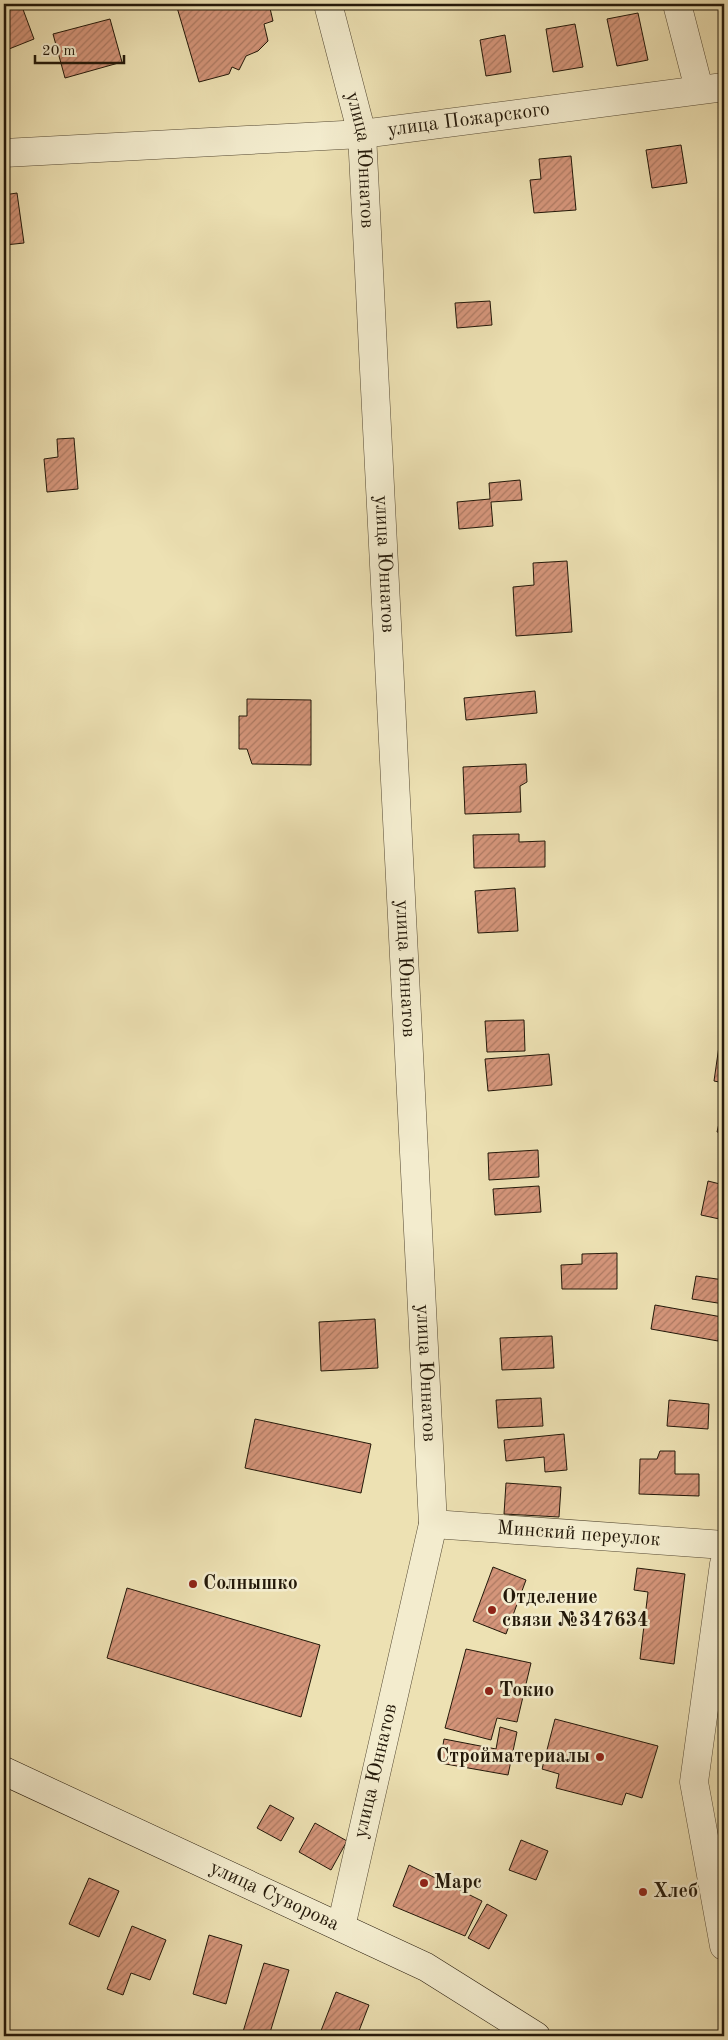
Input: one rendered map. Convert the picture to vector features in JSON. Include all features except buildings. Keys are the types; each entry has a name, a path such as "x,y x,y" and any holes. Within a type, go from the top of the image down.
{"street":[{"name":"улица Юннатов","path":"328,4 362,134 433,1524 341,1927"},
{"path":"677,4 712,88"},
{"name":"улица Пожарского","path":"4,154 362,134 712,88"},
{"name":"Минский переулок","path":"433,1524 724,1545"},
{"path":"724,1564 694,1782 724,1946"},
{"name":"улица Суворова","path":"4,1771 426,1967 536,2036"}],"place":[{"name":"Солнышко","path":"193,1584"},
{"name":"Отделение связи №347634","path":"492,1610"},
{"name":"Токио","path":"489,1691"},
{"name":"Стройматериалы","path":"600,1757"},
{"name":"Марс","path":"424,1883"},
{"name":"Хлеб","path":"643,1892"}]}
